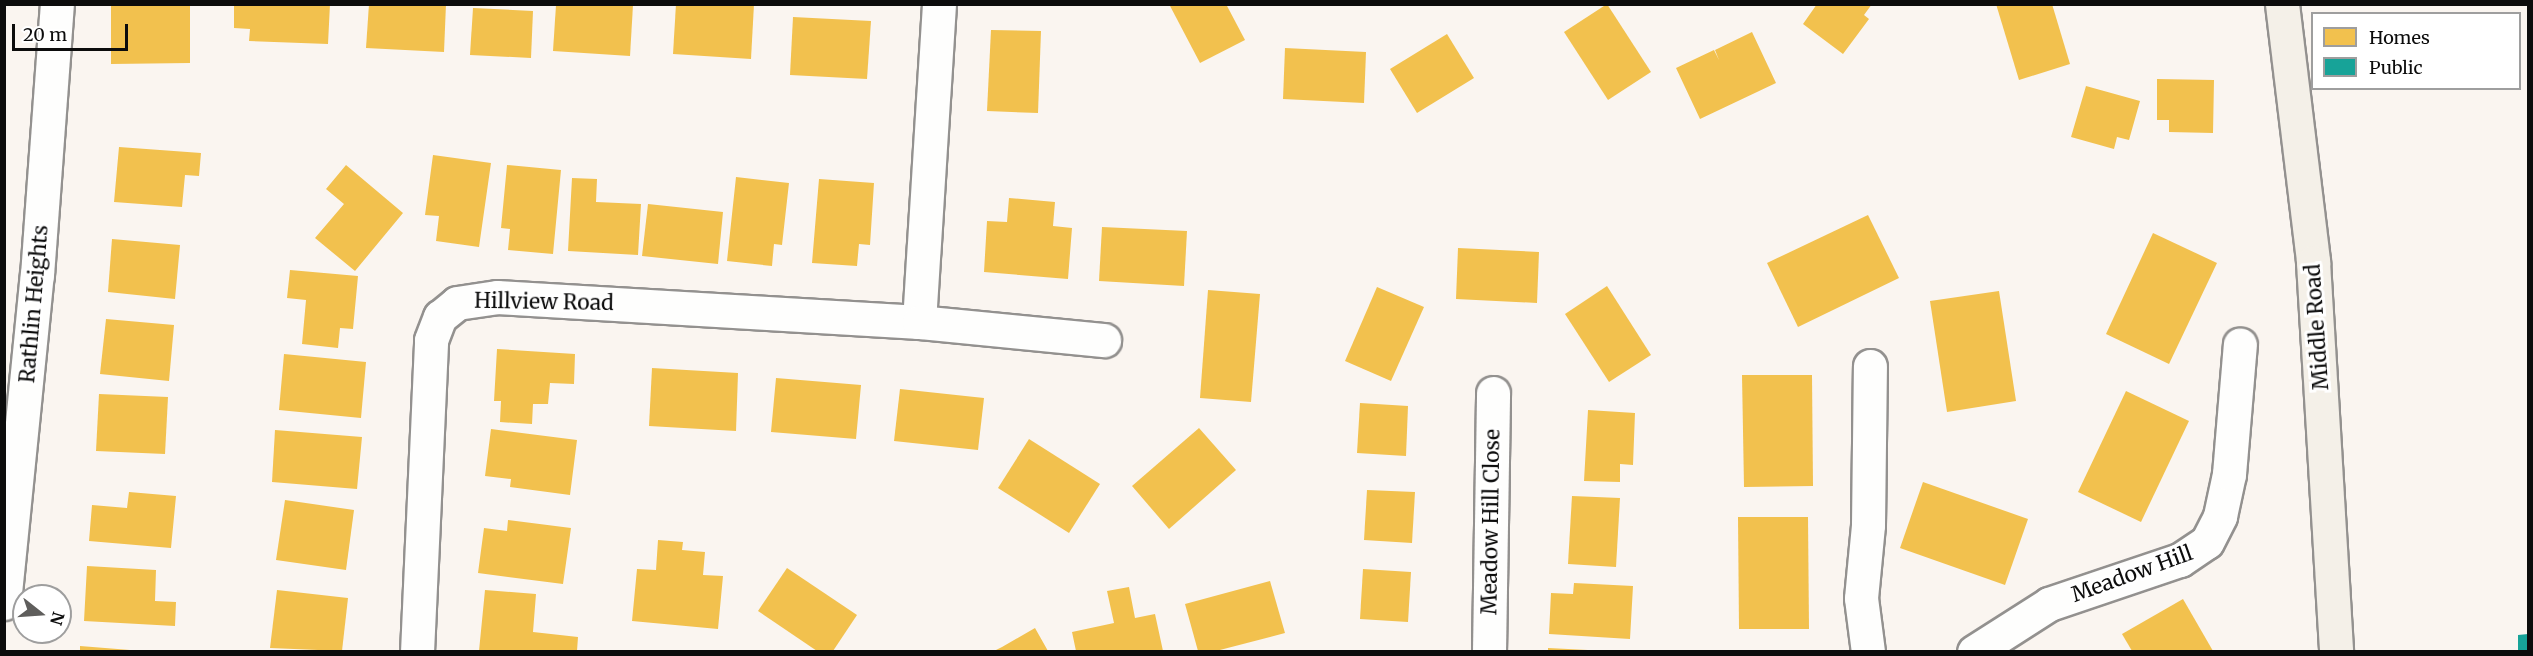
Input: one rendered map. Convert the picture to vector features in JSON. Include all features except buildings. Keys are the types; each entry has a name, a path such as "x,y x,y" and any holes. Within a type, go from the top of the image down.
{"main road":[{"name":"Middle Road","path":"2282,4 2313,262 2336,651"}],"street":[{"name":"Rathlin Heights","path":"4,603 37,275 57,4"},
{"path":"919,322 939,4"},
{"name":"Hillview Road","path":"417,651 431,340 434,325 448,308 469,299 497,297 919,322 1104,340"},
{"name":"Meadow Hill","path":"1974,651 2049,604 2180,560 2207,542 2220,516 2229,474 2240,344"},
{"path":"1868,651 1861,598 1868,525 1870,366"},
{"name":"Meadow Hill Close","path":"1489,651 1494,393"}]}
